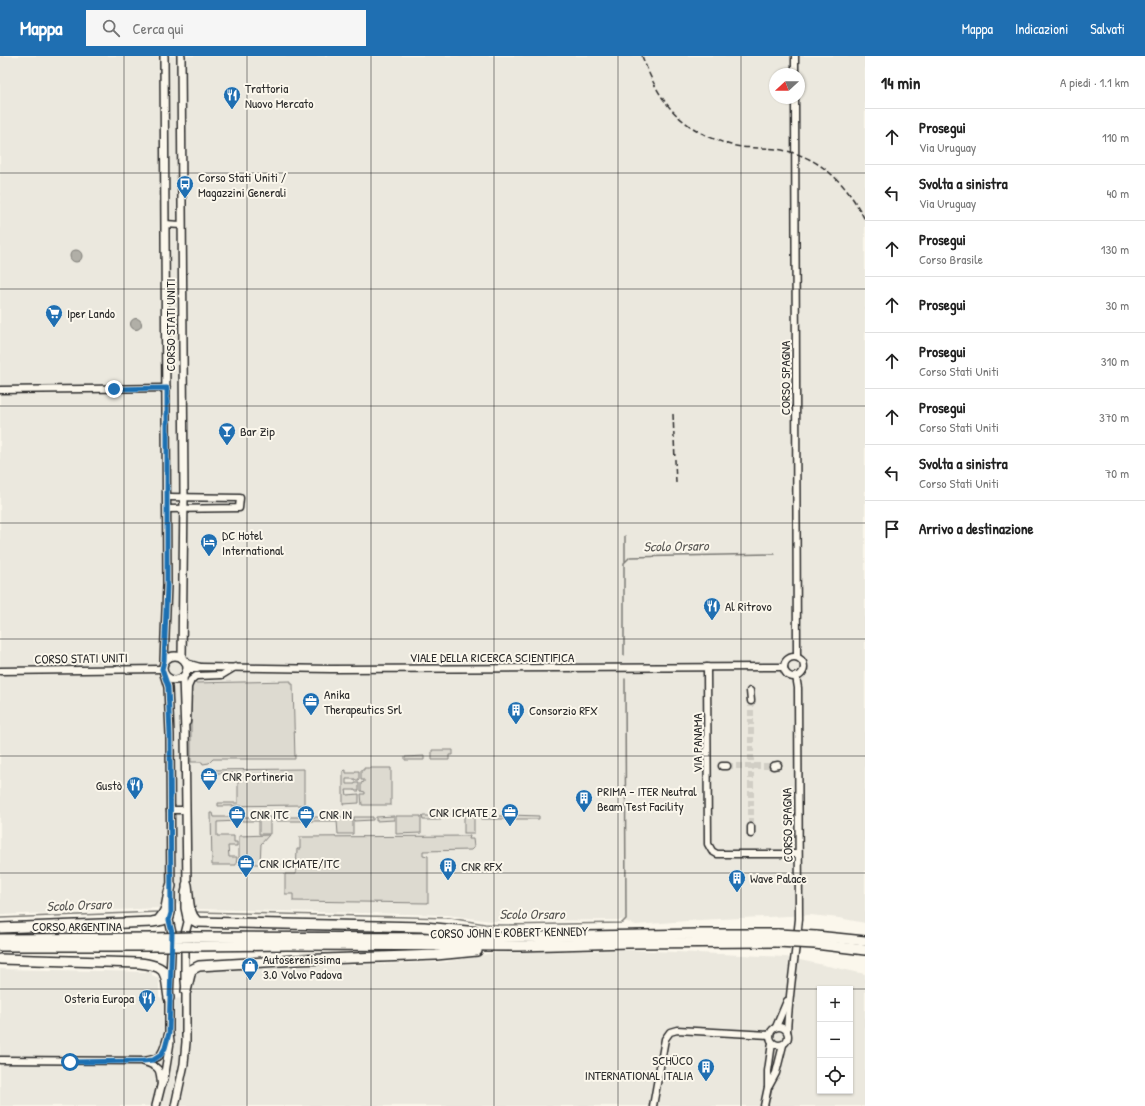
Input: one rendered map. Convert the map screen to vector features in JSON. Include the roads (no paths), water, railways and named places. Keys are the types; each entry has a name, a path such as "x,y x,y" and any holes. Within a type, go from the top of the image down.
{"highway":[{"path":"187,885 189,908 197,922"},
{"path":"158,921 167,909 170,886"},
{"path":"187,916 197,922 424,927 542,937"},
{"path":"0,928 158,921 170,918"},
{"name":"CORSO JOHN E ROBERT KENNEDY","path":"154,942 190,939 542,937 778,938 865,941"},
{"name":"CORSO JOHN E ROBERT KENNEDY","path":"190,939 287,945 520,946 778,938"},
{"name":"CORSO ARGENTINA","path":"0,939 154,942"},
{"name":"CORSO JOHN E ROBERT KENNEDY","path":"816,940 865,950"},
{"name":"CORSO ARGENTINA","path":"0,946 154,942"},
{"path":"186,991 191,970 199,966 290,960 436,955 520,946"},
{"path":"0,959 140,963 154,965 158,966 165,973 168,982 169,998"}],"main road":[{"name":"CORSO STATI UNITI","path":"164,56 167,388 167,593 164,661"},
{"name":"CORSO STATI UNITI","path":"181,56 184,660"},
{"path":"156,1106 164,1079 170,1042 169,998 172,933 170,918 170,735 168,687 163,671 164,661 174,655 184,660 187,885 185,893 187,926 190,939 185,980 184,1064 177,1105"},
{"path":"163,671 168,678 174,680 184,674"},
{"path":"170,918 178,910 187,916"}],"street":[{"path":"795,56 795,68"},
{"name":"CORSO SPAGNA","path":"768,1087 776,1073 783,1044 786,1043 788,1037 789,996 799,919 797,762 798,688 796,676 803,672 804,666 802,660 797,657 795,104"},
{"path":"165,224 181,225"},
{"name":"CORSO STATI UNITI","path":"0,390 167,388"},
{"path":"167,497 240,498 239,508 167,509"},
{"path":"796,676 789,676 784,667 787,659 790,657 797,657"},
{"name":"VIALE DELLA RICERCA SCIENTIFICA","path":"184,660 200,667 335,669 784,667"},
{"name":"VIALE DELLA RICERCA SCIENTIFICA","path":"184,674 200,667"},
{"path":"185,732 188,720 188,687 191,680 196,676 222,676 235,667"},
{"name":"VIA PANAMA","path":"707,667 708,844 712,851 717,854 798,854"},
{"name":"CORSO STATI UNITI","path":"0,671 163,671"},
{"path":"750,691 750,702"},
{"path":"170,810 185,810"},
{"name":"CORSO SPAGNA","path":"764,1106 768,1087 768,1071 772,1043 770,1035 771,1031 776,1027 789,996"},
{"path":"776,1027 787,1031"},
{"path":"653,1106 665,1039 670,1032 677,1030 770,1035"},
{"path":"0,1060 153,1060 161,1055 165,1048 169,1033"},
{"path":"772,1043 778,1045 783,1044"},
{"path":"143,1061 157,1067 161,1074 161,1086"}],"waterway":[{"path":"625,536 625,561"},
{"name":"Scolo Orsaro","path":"624,655 624,563 630,557 775,554"},
{"name":"Scolo Orsaro","path":"196,912 450,918 500,925 622,923 626,919 625,679"},
{"name":"Scolo Orsaro","path":"0,918 158,912"}],"tunnel":[{"path":"751,701 751,827"},
{"path":"727,766 773,766"}],"railway":[{"path":"642,56 656,88 674,112 685,122 713,139 731,145 776,149 806,157 830,173 840,183 850,194 865,220"},
{"path":"673,414 676,483"}],"place":[{"name":"Trattoria Nuovo Mercato","path":"232,110"},
{"name":"Corso Stati Uniti / Magazzini Generali","path":"185,199"},
{"name":"Iper Lando","path":"54,328"},
{"name":"Bar Zip","path":"227,446"},
{"name":"DC Hotel International","path":"209,557"},
{"name":"Al Ritrovo","path":"712,621"},
{"name":"Anika Therapeutics Srl","path":"311,716"},
{"name":"Consorzio RFX","path":"516,725"},
{"name":"CNR Portineria","path":"209,791"},
{"name":"Gustò","path":"135,800"},
{"name":"PRIMA - ITER Neutral Beam Test Facility","path":"584,813"},
{"name":"CNR ICMATE 2","path":"510,827"},
{"name":"CNR ITC","path":"237,829"},
{"name":"CNR IN","path":"306,829"},
{"name":"CNR ICMATE/ITC","path":"246,878"},
{"name":"CNR RFX","path":"448,881"},
{"name":"Wave Palace","path":"737,893"},
{"name":"Autoserenissima 3.0 Volvo Padova","path":"250,981"},
{"name":"Osteria Europa","path":"147,1013"},
{"name":"SCHÜCO INTERNATIONAL ITALIA","path":"706,1082"}]}
